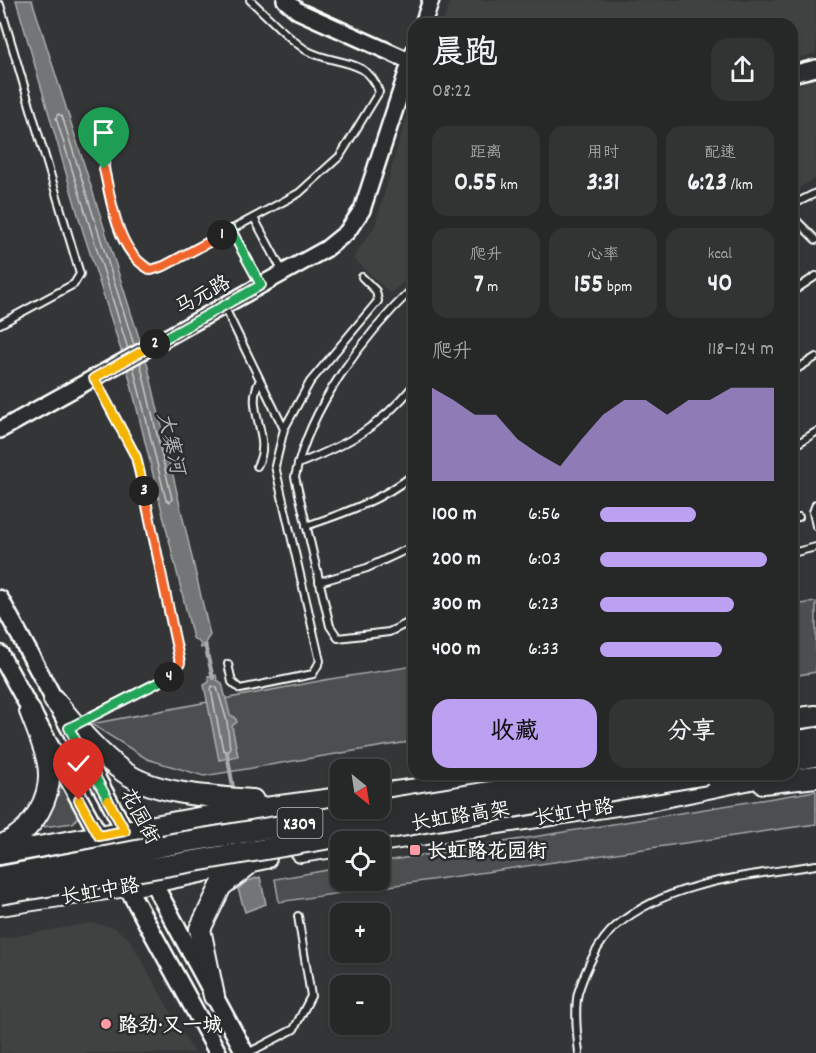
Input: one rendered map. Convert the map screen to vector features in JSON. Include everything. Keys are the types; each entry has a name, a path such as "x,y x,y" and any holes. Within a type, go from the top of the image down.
{"main road":[{"path":"0,599 54,700 72,726 126,774 157,786 224,805"},
{"path":"0,654 218,1053"},
{"path":"0,846 12,841 34,819 47,797 48,761 30,711"},
{"path":"798,718 816,716"},
{"name":"花园街","path":"72,726 125,831 247,1053"},
{"path":"798,732 816,729"},
{"path":"798,741 816,738"},
{"path":"798,760 816,757"},
{"path":"798,769 816,765"},
{"path":"798,778 816,777"},
{"path":"390,786 428,780"},
{"path":"390,793 486,780"},
{"name":"长虹路高架","path":"0,877 178,843 563,780"},
{"path":"705,781 733,780"},
{"name":"长虹路高架","path":"0,894 705,781"},
{"name":"长虹中路","path":"390,839 650,800 705,781"},
{"name":"X309","path":"224,805 290,804 330,798"},
{"path":"0,855 125,831 224,805"},
{"path":"48,845 58,896"},
{"path":"214,996 200,929 221,886 241,866 261,858 330,848"},
{"name":"长虹中路","path":"0,905 241,866"}],"street":[{"path":"285,0 298,11 408,57"},
{"path":"425,18 431,0"},
{"path":"798,72 816,68"},
{"name":"马元路","path":"0,430 284,273 326,249 347,232 362,210 408,74"}],"lane":[{"path":"101,117 109,141 104,169 112,204 126,247 140,264 151,270 164,266 299,193 339,156 379,92 375,78 363,69 307,50 250,0"},
{"path":"0,5 80,274 74,284 0,324"},
{"path":"798,202 816,193"},
{"path":"254,218 284,273"},
{"path":"798,222 816,240"},
{"path":"231,230 261,285"},
{"path":"798,288 816,276"},
{"path":"228,664 232,682 240,688 313,674 320,661 275,466 284,429 310,382 378,301 376,291 362,277"},
{"path":"408,293 384,317 339,377 299,455 295,477 330,626 338,638 388,632 408,623"},
{"path":"224,306 284,429"},
{"path":"798,368 816,357"},
{"path":"72,726 174,674 180,663 136,457 94,378"},
{"path":"257,466 263,455 254,401 255,388 260,380"},
{"path":"298,464 347,444 396,408 408,393"},
{"path":"798,443 816,432"},
{"path":"306,526 357,509 398,487 408,479"},
{"path":"816,504 813,513 816,526"},
{"path":"798,552 816,547"},
{"path":"319,582 367,568 408,549"},
{"path":"579,1053 577,996 592,959 615,927 652,904 702,885 816,865"},
{"path":"247,1053 294,1029 311,996 298,916"}],"shaded area":[{"path":"451,0 816,0 816,53 798,58 798,18 444,18"},
{"path":"816,78 816,178 799,188 798,188 798,85"},
{"path":"408,111 408,279 390,293 353,258 375,226"},
{"path":"816,602 816,672 798,675 798,604"},
{"path":"408,667 408,742 204,776 147,759 91,724 330,679"},
{"path":"59,772 81,813 73,823 27,829"},
{"path":"816,791 816,824 390,886 390,860"},
{"path":"330,870 330,891 355,891 279,902 275,879"},
{"path":"91,923 113,927 129,938 194,1053 0,1053 0,939"}],"water":[{"path":"16,0 32,0 147,363 210,635 206,641 207,646 201,648 200,643 193,638 128,372 81,225"},
{"path":"216,675 217,680 222,683 230,715 235,717 237,722 232,726 238,756 219,760 204,685 209,682 208,676"},
{"path":"260,877 266,904 245,912 238,889 248,881"}],"waterway":[{"name":"大寨河","path":"205,645 213,678"},
{"name":"大寨河","path":"227,753 234,793"}],"place":[{"name":"长虹路花园街","path":"415,850"},
{"name":"路劲·又一城","path":"106,1024"}],"route":[{"path":"79,800 99,836 125,831 69,728 174,674 180,663 136,457 94,378 261,285 231,230 164,266 151,270 140,264 126,247 112,204 104,169"}]}
